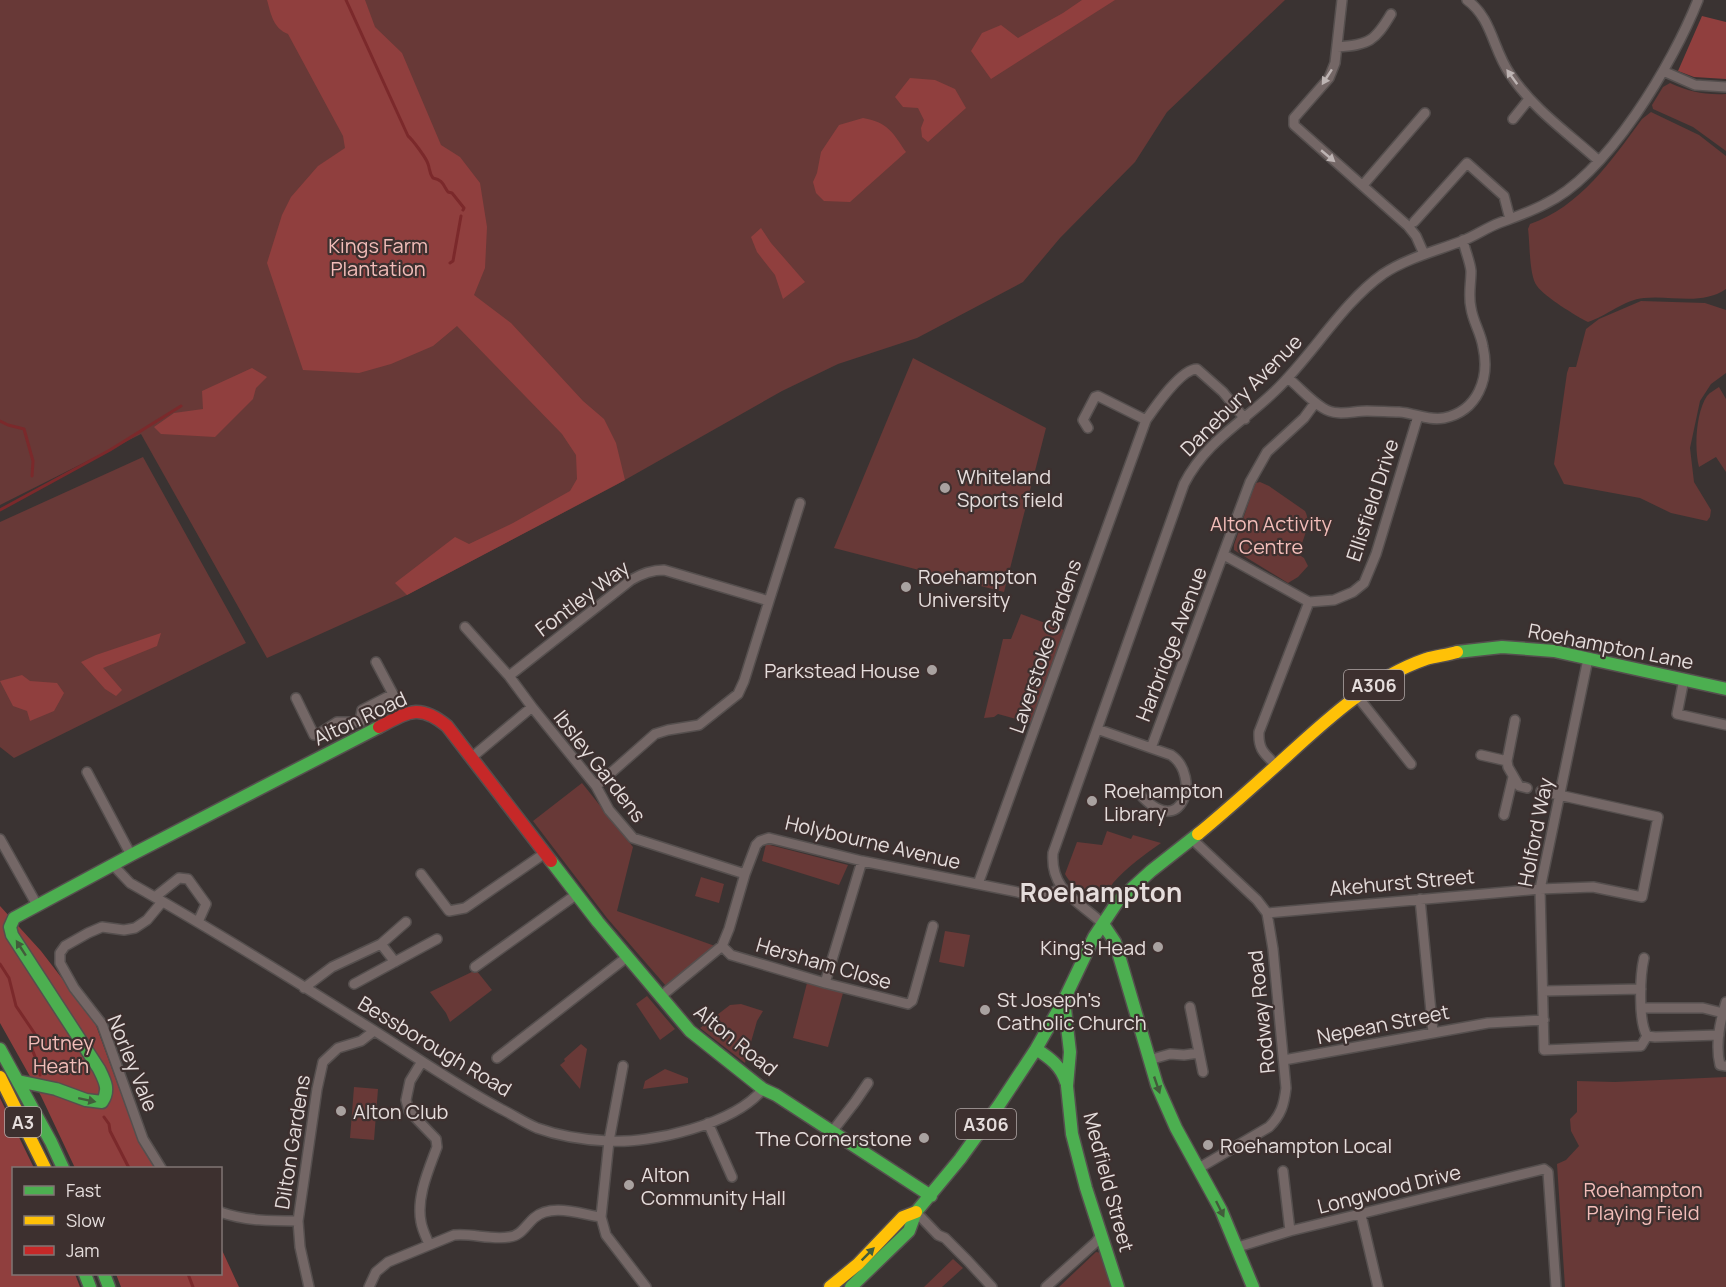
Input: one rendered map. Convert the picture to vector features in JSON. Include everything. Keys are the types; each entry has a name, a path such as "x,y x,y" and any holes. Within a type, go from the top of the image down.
{"main road":[{"name":"Roehampton Lane","path":"830,1287 858,1264 903,1218 916,1212 931,1196 999,1106 1036,1049 1064,1000 1087,950 1118,901 1357,696 1379,682 1428,659 1469,650 1520,647 1554,651 1726,689"},
{"name":"Alton Road","path":"18,1081 61,1090 78,1099 95,1103 102,1102 107,1092 106,1083 99,1069 12,935 10,927 14,918 399,717 416,711 426,711 447,726 627,957 690,1031 764,1089 931,1196"},
{"path":"1103,924 1115,942 1163,1100 1238,1247 1253,1287"},
{"name":"Medfield Street","path":"1064,1000 1070,1052 1067,1086"},
{"name":"A3","path":"0,1049 62,1167"},
{"name":"Medfield Street","path":"1036,1049 1057,1062 1063,1071 1067,1086 1072,1134 1086,1188 1118,1287"},
{"name":"A3","path":"0,1077 45,1167"},
{"name":"Roehampton Lane","path":"851,1287 909,1231 916,1212"}],"street":[{"path":"1342,0 1335,63 1329,78 1294,117 1294,125 1408,226 1416,236 1424,254"},
{"path":"1467,0 1489,25 1501,60 1529,99 1599,161"},
{"name":"Danebury Avenue","path":"1061,888 1053,868 1053,853 1184,484 1204,453 1224,433 1245,419 1288,378 1369,286 1390,270 1547,204 1579,180 1599,161 1632,120 1684,33 1698,0"},
{"path":"1337,47 1368,42 1383,27 1391,14"},
{"path":"1663,71 1695,86 1726,87"},
{"path":"1513,119 1529,99"},
{"path":"1363,185 1425,113"},
{"path":"1414,222 1467,163 1504,196 1510,219"},
{"path":"1288,378 1315,403 1337,414 1373,411 1405,412 1428,419 1445,418 1461,411 1474,400 1483,387 1485,376 1484,346 1473,318 1469,298 1471,269 1463,240"},
{"name":"Laverstoke Gardens","path":"978,884 1146,420 1190,369 1197,369 1223,392 1245,419"},
{"path":"1088,428 1083,420 1095,397 1098,396 1146,420"},
{"name":"Harbridge Avenue","path":"1151,748 1250,482 1267,452 1304,418 1315,403"},
{"name":"Ellisfield Drive","path":"1309,602 1334,600 1353,592 1364,583 1376,554 1418,416"},
{"path":"596,786 656,734 699,725 738,694 800,503"},
{"path":"1224,555 1309,602 1259,732 1258,744 1276,765"},
{"name":"Fontley Way","path":"509,676 631,580 655,570 664,570 769,601"},
{"name":"Ibsley Gardens","path":"465,627 509,676 532,708 596,786 609,810 633,838 746,874"},
{"name":"Holford Way","path":"1588,659 1540,889 1544,1050 1641,1046 1647,1036"},
{"path":"366,735 360,722 362,710 393,694 376,662"},
{"path":"1684,679 1677,714 1726,725"},
{"path":"1357,696 1411,764"},
{"path":"296,698 314,735 337,722 360,722"},
{"name":"Ibsley Gardens","path":"471,758 532,708"},
{"path":"1515,720 1507,761 1519,786 1527,788"},
{"name":"Harbridge Avenue","path":"1097,729 1171,755 1179,762 1185,778 1184,796 1178,808 1168,811 1150,806 1139,793"},
{"path":"1480,755 1507,761"},
{"path":"87,772 131,855"},
{"path":"1504,815 1513,777"},
{"path":"1542,791 1560,795"},
{"name":"Akehurst Street","path":"1267,913 1540,889 1593,887 1642,897 1659,817 1560,795"},
{"name":"Holybourne Avenue","path":"660,998 722,946 756,845 769,837 862,861 1041,896 1061,888"},
{"path":"0,839 37,905"},
{"path":"1192,839 1257,900 1267,913"},
{"path":"421,874 449,912 465,908 545,853"},
{"path":"825,983 862,861"},
{"name":"Bessborough Road","path":"113,865 129,883 198,922 456,1084 539,1128 572,1137 609,1141 648,1138 708,1123 747,1105 764,1089"},
{"path":"159,899 179,878 188,879 206,904 198,922"},
{"path":"1061,888 1103,924"},
{"path":"475,967 577,894"},
{"name":"Norley Vale","path":"159,899 147,920 135,928 124,930 102,927 65,946 60,953 60,963 74,988 102,1024 143,1139 160,1167"},
{"path":"1420,899 1433,1032"},
{"name":"Rodway Road","path":"1199,1168 1269,1127 1278,1118 1284,1105 1286,1088 1284,1060 1273,949 1267,913"},
{"path":"304,988 332,967 381,944 406,922"},
{"name":"Hersham Close","path":"722,946 731,955 825,983 908,1004 912,1001 933,926"},
{"path":"354,984 437,939"},
{"path":"381,944 395,962"},
{"path":"497,1058 627,957"},
{"path":"1644,958 1641,989 1643,1029 1647,1036 1719,1035"},
{"path":"1543,991 1641,989"},
{"path":"1726,1002 1719,1035 1720,1065 1726,1066"},
{"path":"1190,1006 1203,1072"},
{"path":"1642,1008 1703,1008 1723,1013"},
{"name":"Nepean Street","path":"1284,1060 1488,1023 1544,1020"},
{"name":"Dilton Gardens","path":"309,1287 300,1247 298,1221 323,1062 338,1048 361,1041 374,1031"},
{"path":"1149,1060 1170,1054 1199,1053"},
{"path":"422,1063 410,1081 406,1100 409,1111 436,1139 437,1147 420,1209 421,1223 429,1244"},
{"path":"623,1066 609,1141 601,1217 606,1235 646,1287"},
{"path":"831,1132 868,1083"},
{"path":"708,1123 732,1177"},
{"name":"Longwood Drive","path":"1238,1247 1290,1231 1544,1169 1548,1172 1556,1287"},
{"path":"1284,1171 1290,1231"},
{"path":"369,1287 376,1272 388,1262 453,1235 512,1237 523,1230 534,1217 548,1209 601,1217"},
{"path":"916,1212 938,1235 945,1238 992,1287"},
{"path":"222,1213 266,1221 298,1221"},
{"path":"1361,1215 1378,1287"},
{"path":"1046,1287 1101,1235"}],"green space":[{"path":"0,0 1285,0 1167,112 1135,162 1060,238 1023,282 917,338 838,364 782,391 616,485 407,595 267,658 141,434 0,505"},
{"name":"Kings Farm Plantation","path":"267,0 365,0 375,27 402,53 441,145 460,157 480,183 487,227 485,268 474,295 511,323 583,401 604,419 616,443 625,480 407,595 395,583 455,537 469,544 513,523 570,491 577,479 576,455 562,434 457,326 433,346 391,364 359,373 303,370 267,263 282,215 291,197 318,166 345,148 343,136 288,34 273,20"},
{"path":"1082,0 1115,0 991,79 971,51 982,33 1001,25 1018,38"},
{"path":"1702,16 1726,22 1726,79 1694,77 1678,71"},
{"path":"910,78 935,80 955,89 966,108 928,142 922,137 921,128 924,120 918,108 903,107 895,97"},
{"path":"1670,83 1697,92 1726,94 1726,151 1693,127 1653,109 1652,105 1663,87"},
{"path":"1651,112 1699,135 1726,156 1726,289 1696,299 1655,297 1636,299 1588,322 1553,301 1537,286 1531,267 1528,229 1530,224 1548,216 1580,194 1607,166 1642,119"},
{"path":"863,118 884,126 906,152 850,202 824,201 816,193 813,182 821,152 839,125"},
{"path":"761,228 805,282 783,299 775,275 757,252 751,237"},
{"path":"1641,301 1705,303 1726,310 1726,373 1711,384 1700,401 1690,448 1694,482 1711,510 1707,521 1671,513 1640,498 1564,484 1554,464 1567,373 1569,367 1576,367 1586,329 1599,319"},
{"name":"Whiteland Sports field","path":"913,358 1046,428 1004,592 834,548"},
{"path":"252,368 267,377 256,388 253,399 215,437 161,434 154,427 174,413 203,409 202,391"},
{"path":"1719,387 1726,399 1726,472 1716,457 1699,467 1697,450 1700,411 1708,395"},
{"path":"143,457 246,643 14,758 0,747 0,522"},
{"name":"Alton Activity Centre","path":"1260,482 1305,511 1307,516 1306,533 1298,554 1304,558 1308,566 1298,577 1288,583 1234,550 1253,490 1256,483"},
{"path":"1021,614 1064,630 1031,723 998,714 984,718 1003,639 1011,639"},
{"path":"161,633 157,646 103,668 122,690 116,696 105,689 81,662 96,655"},
{"path":"22,675 30,681 57,683 64,693 54,711 30,721 27,711 13,706 0,681"},
{"path":"582,783 633,847 617,911 715,946 666,986 607,918 533,821"},
{"path":"1107,831 1131,839 1133,835 1161,843 1124,872 1104,894 1090,895 1070,882 1065,874 1077,842 1102,845"},
{"path":"766,844 848,865 839,885 762,861"},
{"path":"701,877 724,884 719,903 695,896"},
{"name":"Putney Heath","path":"0,906 41,951 94,1020 130,1118 155,1167 75,1167 41,1096 0,1023"},
{"path":"945,931 970,935 964,967 939,962"},
{"path":"476,970 492,990 450,1022 430,992"},
{"path":"807,983 843,993 828,1047 793,1038"},
{"path":"647,996 675,1029 660,1040 636,1004"},
{"path":"741,1004 763,1011 757,1021 745,1063 700,1028 730,1005"},
{"path":"581,1044 587,1049 580,1089 560,1065"},
{"path":"665,1069 688,1078 688,1083 643,1089 645,1081"},
{"name":"Roehampton Playing Field","path":"1726,1077 1726,1287 1565,1287 1557,1164 1566,1160 1579,1146 1571,1131 1570,1119 1577,1112 1577,1081 1615,1082"},
{"path":"354,1087 378,1089 374,1140 350,1138"},
{"name":"Putney Heath","path":"0,1098 34,1167 12,1167 12,1275 75,1275 80,1287 0,1287"},
{"path":"222,1250 239,1287 121,1287 116,1275 222,1275"},
{"path":"1096,1252 1102,1253 1112,1287 1059,1287"},
{"path":"953,1259 963,1268 942,1287 924,1287"}],"waterway":[{"path":"346,0 408,136 425,158 433,178 441,181 448,192 452,193 464,208 463,210"},
{"path":"450,263 453,261 461,216"},
{"path":"0,510 110,450 181,406"},
{"path":"0,421 24,429 33,461 32,476"},
{"path":"0,964 9,978 16,1006 35,1034 28,1039 40,1069 40,1075"},
{"path":"104,1117 128,1167"},
{"path":"188,1275 193,1287"}],"traffic: fast":[{"path":"1457,652 1502,647 1554,651 1726,689"},
{"path":"18,1081 56,1089 86,1100 102,1102 106,1093 105,1082 99,1069 12,935 10,927 14,918 379,727"},
{"path":"851,1287 909,1231 916,1212 960,1159 999,1105 1036,1049 1064,1000 1094,937 1118,901 1151,871 1198,834"},
{"path":"551,861 598,922 690,1031 763,1089 776,1095 931,1196"},
{"path":"1103,924 1115,942 1157,1085 1176,1128 1221,1210 1253,1287"},
{"path":"1064,1000 1070,1052 1067,1086 1072,1134 1086,1188 1118,1287"},
{"path":"0,1049 63,1167"},
{"path":"1036,1049 1054,1063 1066,1082"},
{"path":"85,1275 90,1287"},
{"path":"104,1275 109,1287"}],"traffic: slow":[{"path":"1198,834 1329,719 1365,691 1385,678 1426,659 1457,652"},
{"path":"0,1077 45,1167"},
{"path":"830,1287 858,1264 903,1217 916,1212"}],"traffic: jam":[{"path":"379,727 413,712 429,714 447,726 551,861"}],"place":[{"name":"Whiteland Sports field","path":"945,488"},
{"name":"Roehampton University","path":"906,587"},
{"name":"Parkstead House","path":"932,670"},
{"name":"Roehampton Library","path":"1092,801"},
{"name":"King's Head","path":"1158,947"},
{"name":"St Joseph's Catholic Church","path":"985,1010"},
{"name":"Alton Club","path":"341,1111"},
{"name":"The Cornerstone","path":"924,1138"},
{"name":"Roehampton Local","path":"1208,1145"},
{"name":"Alton Community Hall","path":"629,1185"}],"district":[{"name":"Roehampton","path":"1101,892"}]}
